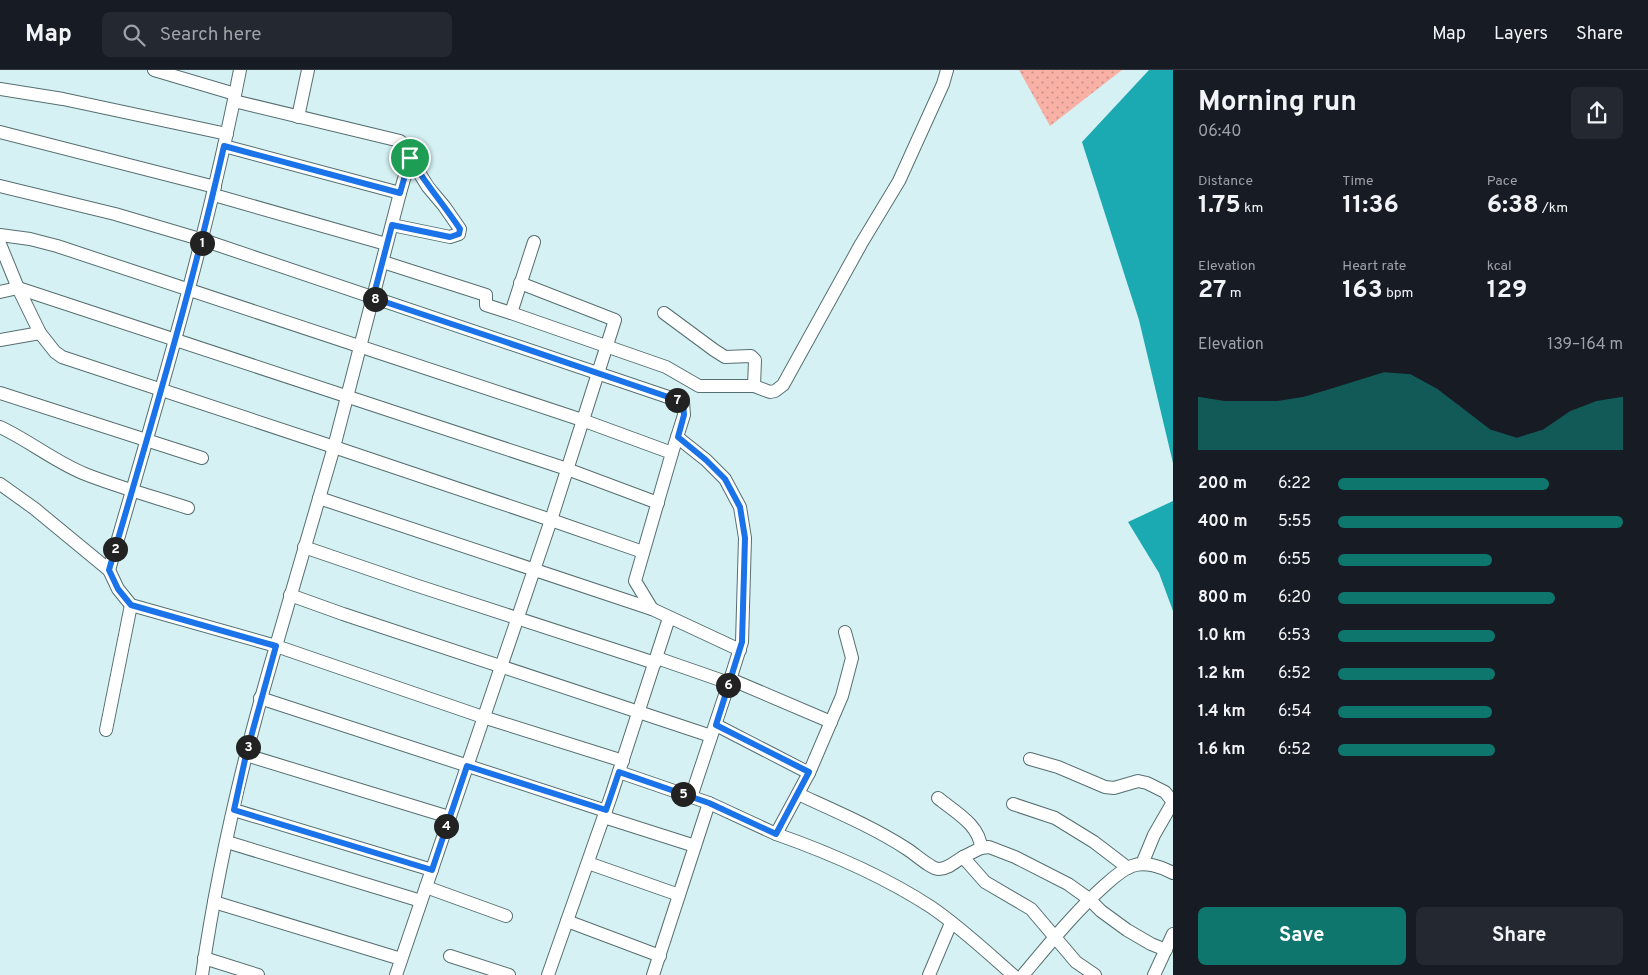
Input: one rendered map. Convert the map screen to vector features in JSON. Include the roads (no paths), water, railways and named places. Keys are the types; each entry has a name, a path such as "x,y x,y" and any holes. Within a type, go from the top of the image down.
{"street":[{"path":"154,70 298,116 400,141 408,148 410,158 428,187 460,229 459,234 450,237 392,225"},
{"path":"109,570 190,290 215,191 240,70"},
{"path":"298,116 308,70"},
{"path":"383,262 486,295 486,306 511,312 666,367 699,386 754,386 770,392 775,391 783,385 861,244 899,181 943,84 947,70"},
{"path":"0,89 63,98 226,140 400,193"},
{"path":"0,132 215,191 386,244"},
{"path":"202,975 214,902 260,698 334,448 410,158"},
{"path":"0,186 115,214 203,240 683,402 684,415 635,581 652,609"},
{"path":"0,235 30,239 57,246 582,420 672,454"},
{"path":"511,312 534,242"},
{"path":"0,244 18,288 40,333 62,358 643,552"},
{"path":"396,975 551,520 615,320 520,283"},
{"path":"0,292 18,288 567,469 658,503"},
{"path":"664,313 725,357 751,356 755,360 754,386"},
{"path":"0,340 40,333"},
{"path":"0,393 202,458"},
{"path":"0,427 78,470 188,508"},
{"path":"678,437 706,460 725,479 740,507 745,538 742,642 691,797"},
{"path":"0,484 35,509 109,570 118,589 131,605 276,646 483,716 621,767 709,803 776,834 827,852 861,867 933,908 1013,975"},
{"path":"319,498 652,609 740,650"},
{"path":"304,547 517,618 656,661 730,681 832,722"},
{"path":"290,595 639,713 714,730 809,772"},
{"path":"106,730 131,605"},
{"path":"548,975 605,814 670,618"},
{"path":"776,834 809,772 842,696 852,658 845,632"},
{"path":"260,698 467,766 695,846"},
{"path":"246,755 449,817"},
{"path":"1030,759 1058,767 1105,787 1114,788 1138,781 1165,792 1173,802 1154,835 1142,864"},
{"path":"798,794 863,824 939,870 981,848 989,847 1068,884 1127,930 1151,944 1171,940"},
{"path":"938,798 972,825 980,839 981,848"},
{"path":"653,975 709,803"},
{"path":"1013,804 1056,818 1094,842 1128,868"},
{"path":"234,810 432,870"},
{"path":"227,842 422,901"},
{"path":"963,857 985,882 1031,908 1076,962 1096,975"},
{"path":"588,863 679,895"},
{"path":"1023,975 1089,899 1116,875 1128,868 1142,864 1163,868 1173,873"},
{"path":"426,886 506,916"},
{"path":"214,902 401,959"},
{"path":"567,921 660,956"},
{"path":"929,975 951,923"},
{"path":"1154,975 1171,940"},
{"path":"450,956 509,975"},
{"path":"204,958 258,975"}],"water":[{"path":"1149,70 1173,70 1173,463 1139,320 1082,142"},
{"path":"1173,501 1173,611 1159,573 1128,522"}]}
